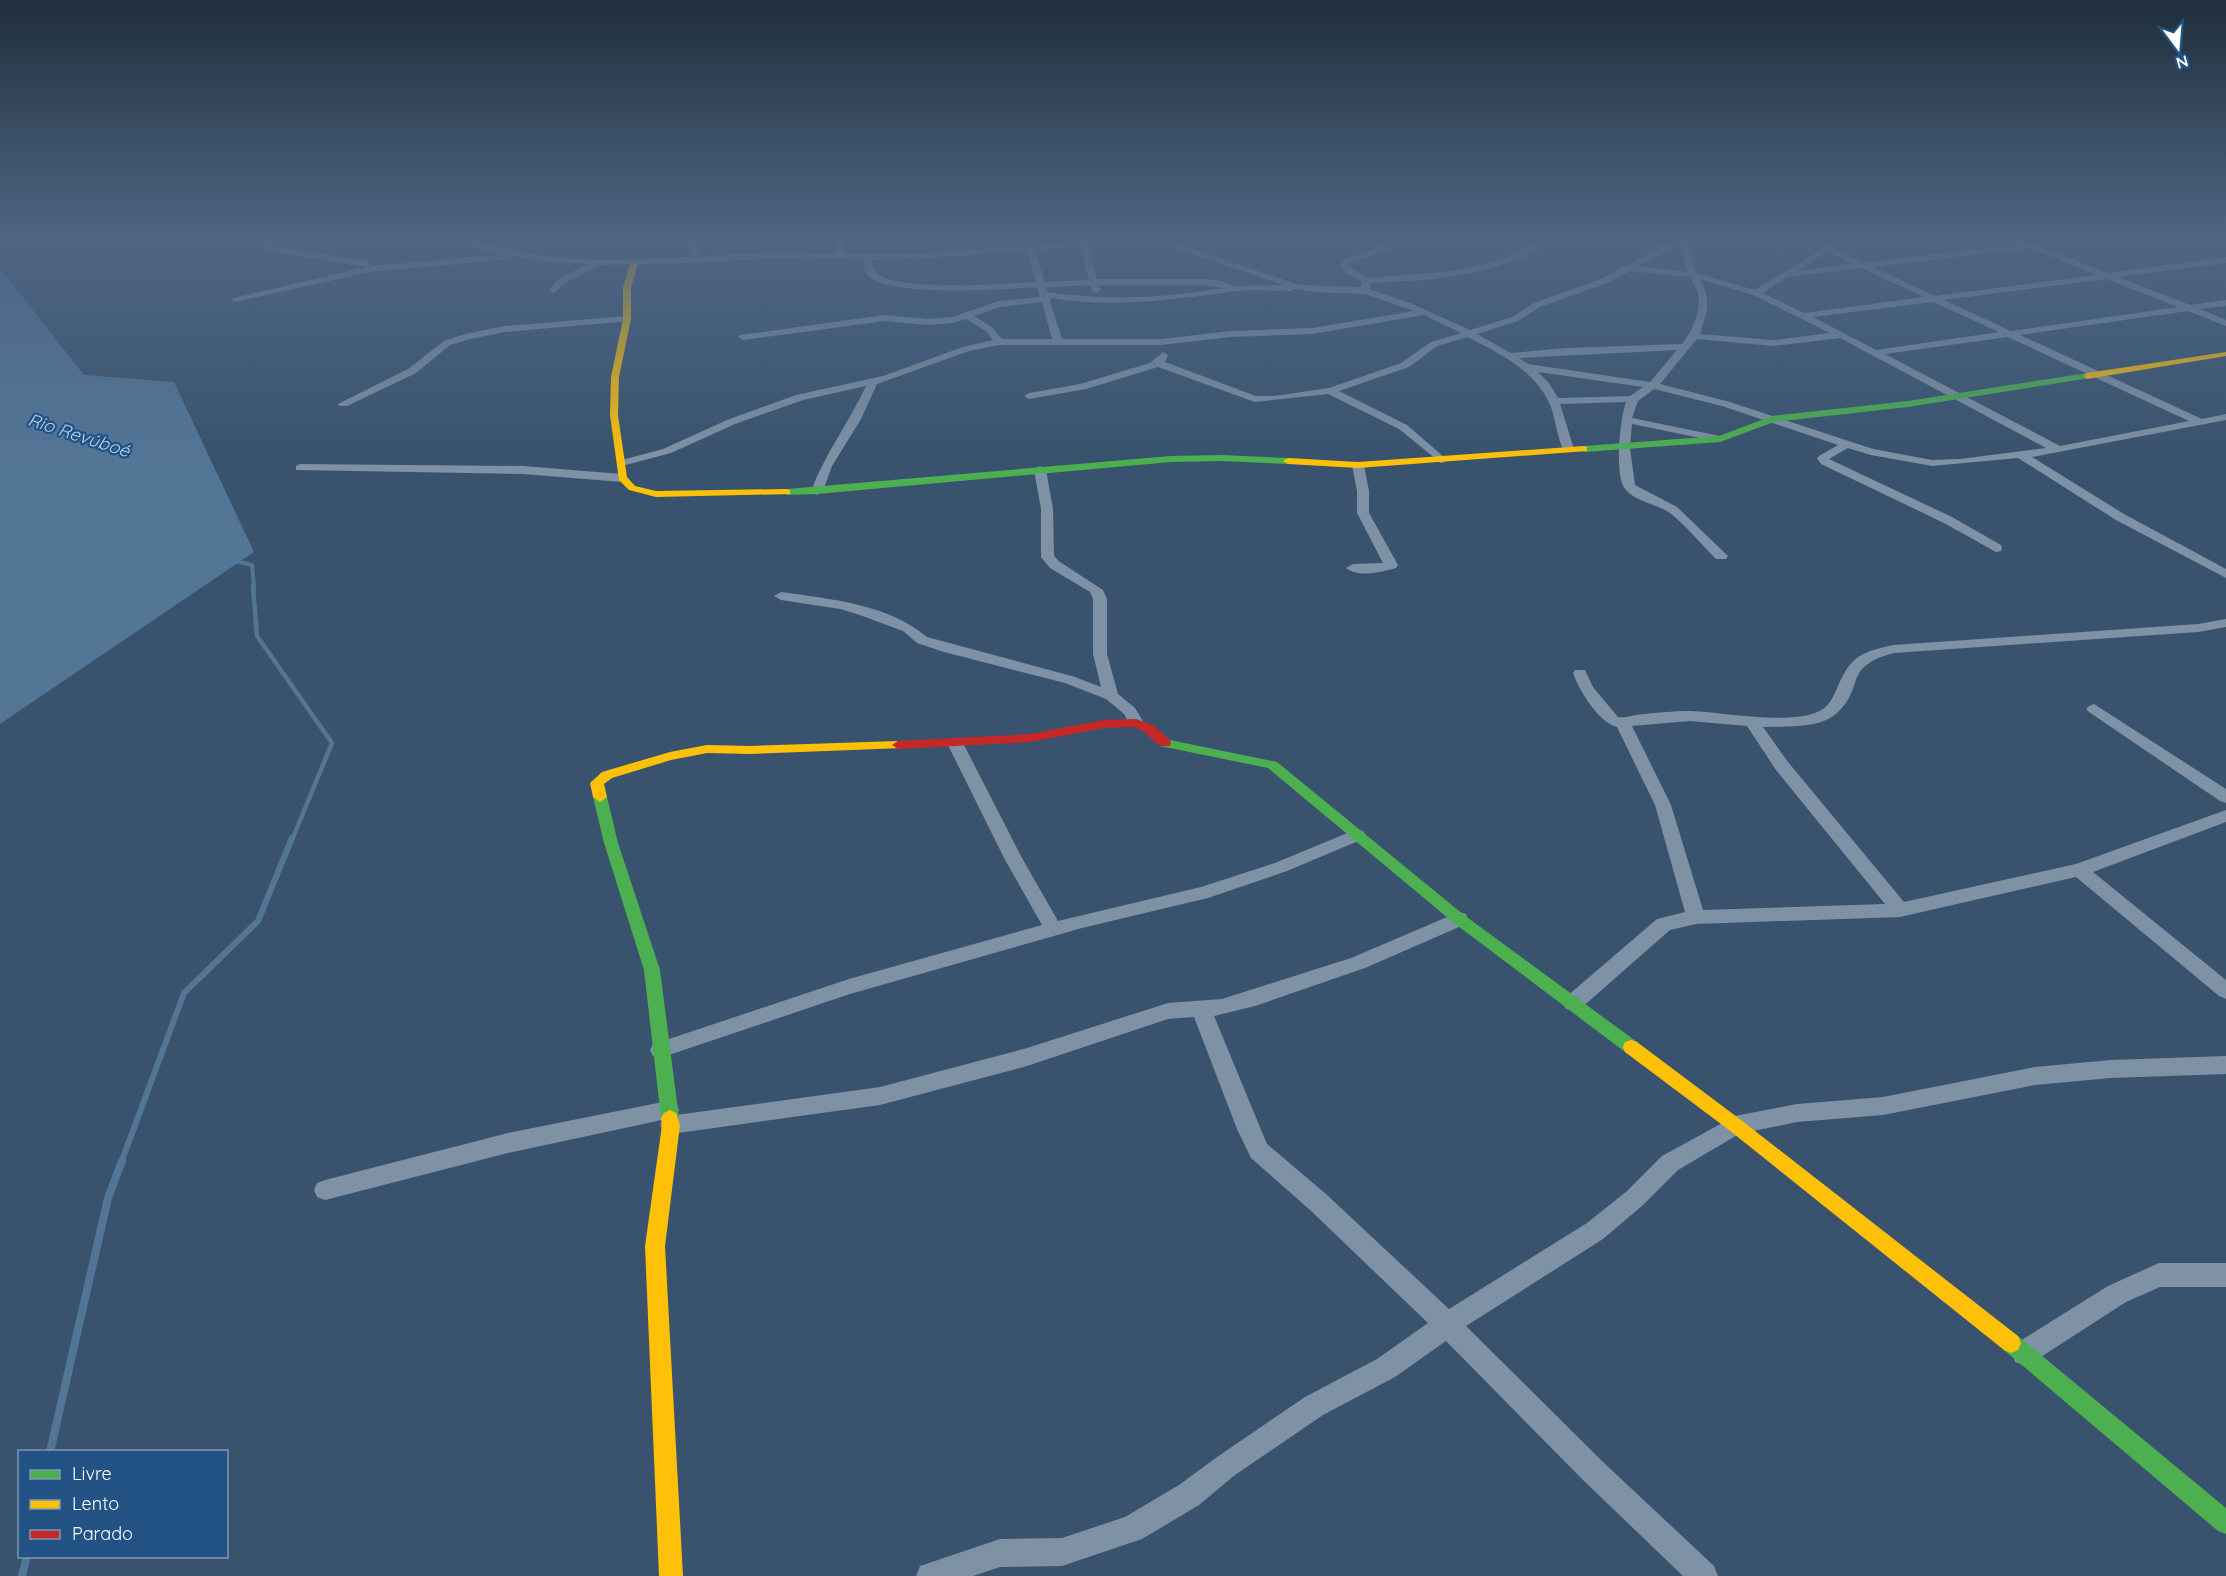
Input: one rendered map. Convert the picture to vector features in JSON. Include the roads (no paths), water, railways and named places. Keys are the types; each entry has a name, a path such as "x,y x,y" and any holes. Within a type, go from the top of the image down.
{"street":[{"path":"627,310 615,377 614,415 622,471 632,488 656,494 817,491 1171,459 1222,458 1358,465 1568,449 1624,448 1720,439 1772,419 1955,397 2226,354"},
{"path":"743,337 885,318 928,322 968,315 980,310"},
{"path":"1049,310 1058,342"},
{"path":"1415,310 1468,333 1510,356 1544,385 1554,401 1568,449"},
{"path":"1330,391 1404,365 1434,344 1515,319 1530,310"},
{"path":"1554,401 1633,399 1652,385 1694,336 1703,310"},
{"path":"1790,310 2058,450"},
{"path":"1803,316 1851,310"},
{"path":"1960,310 2198,422"},
{"path":"1873,353 2179,310"},
{"path":"2194,310 2226,323"},
{"path":"300,468 622,471 731,422 800,397 895,376 966,349 999,342 1161,342 1231,334 1312,331 1422,313"},
{"path":"968,315 989,329 999,342"},
{"path":"343,404 412,370 447,343 468,336 505,329 627,319"},
{"path":"1694,336 1773,343 1841,335"},
{"path":"1158,363 1163,355 1161,342"},
{"path":"1510,356 1567,351 1683,347"},
{"path":"1029,396 1082,387 1158,363 1255,399 1320,390 1330,391 1403,427 1441,460"},
{"path":"1524,367 1652,385 1726,404 1871,452 1932,462 1960,462 2058,450 2226,417"},
{"path":"817,491 826,466 856,419 873,382"},
{"path":"1633,399 1624,448 1629,486 1636,492 1673,510 1721,556"},
{"path":"1628,420 1720,439"},
{"path":"1847,444 1823,459 1825,462 1948,520 1996,548"},
{"path":"2021,455 2102,506 2226,574"},
{"path":"1353,567 1376,569 1391,565 1363,513 1363,491 1358,465"},
{"path":"1040,470 1047,509 1048,557 1055,565 1096,590 1100,599 1100,654 1112,696"},
{"path":"781,596 841,605 862,611 908,628 922,640 931,643 1070,680 1112,696 1130,711 1136,723"},
{"path":"1580,673 1586,688 1613,721 1623,723 1690,716 1752,722 1800,721 1829,712 1842,698 1857,664 1867,656 1893,650 2198,628 2226,623"},
{"path":"2094,709 2226,797"},
{"path":"1752,722 1782,766 1900,910"},
{"path":"671,1576 655,1246 670,1118 652,970 611,843 597,783 607,775 707,748 750,750 1030,738 1104,724 1136,723 1148,728 1164,743 1272,765 1459,919 1735,1125 2024,1353 2226,1522"},
{"path":"1623,723 1663,805 1696,917"},
{"path":"955,742 1013,858 1054,930"},
{"path":"1573,1003 1664,924 1696,917 1900,910 2079,870 2226,816"},
{"path":"660,1050 849,987 1054,930 1202,893 1281,867 1357,835"},
{"path":"2079,870 2226,991"},
{"path":"325,1190 508,1143 670,1118 880,1096 1028,1057 1168,1011 1222,1007 1255,998 1358,963 1459,919"},
{"path":"1201,1009 1248,1129 1259,1151 1448,1324 1593,1470 1704,1576"},
{"path":"930,1576 1000,1553 1062,1552 1132,1529 1189,1495 1226,1466 1314,1406 1386,1368 1448,1324 1595,1231 1635,1198 1670,1163 1735,1125 1797,1113 1883,1106 2035,1076 2226,1065"},
{"path":"2024,1353 2117,1294 2159,1275 2226,1275"}],"water":[{"name":"Rio Revúboé","path":"0,310 33,310 84,375 174,382 254,552 0,724"}],"waterway":[{"path":"232,560 252,565 254,587"},
{"path":"253,586 257,636 332,743 292,840"},
{"path":"121,1163 184,993 258,921 292,838"},
{"path":"50,1450 108,1198 122,1161"},
{"path":"22,1576 26,1558"}]}
